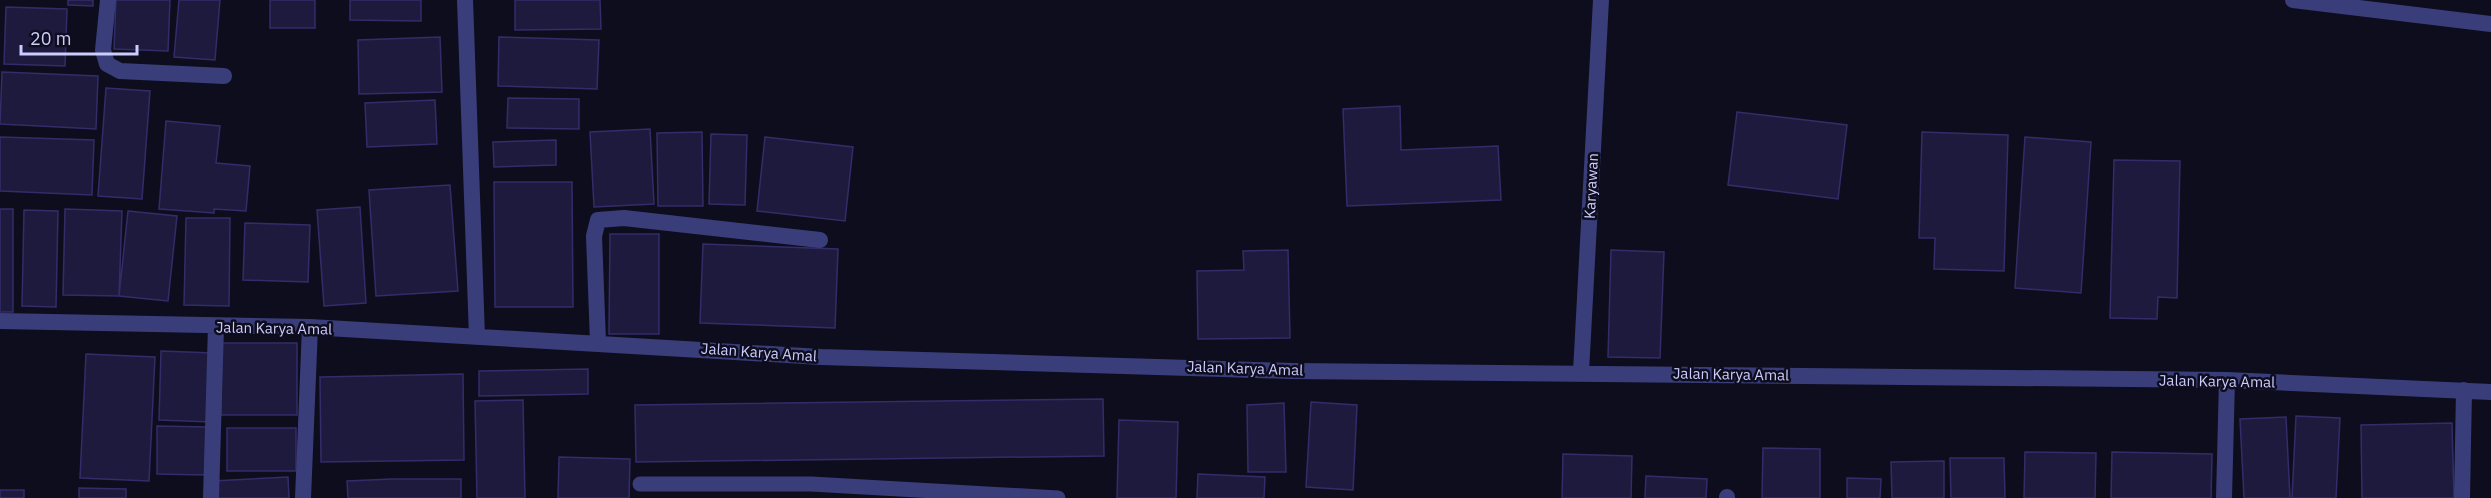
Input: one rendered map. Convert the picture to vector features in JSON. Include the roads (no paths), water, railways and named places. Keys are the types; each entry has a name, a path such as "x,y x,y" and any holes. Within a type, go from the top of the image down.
{"street":[{"path":"108,0 103,50 107,64 120,71 224,76"},
{"path":"465,0 477,337"},
{"name":"Karyawan","path":"1581,372 1601,0"},
{"path":"2293,0 2491,24"},
{"path":"598,342 594,236 598,220 624,218 820,240"},
{"name":"Jalan Karya Amal","path":"0,321 216,327 310,327 598,342 821,357 1292,371 2227,380 2491,392"},
{"path":"211,498 216,327"},
{"path":"303,498 310,327"},
{"path":"2224,498 2227,380"},
{"path":"2462,498 2464,390"}],"lane":[{"path":"640,484 812,484 1058,498"}]}
